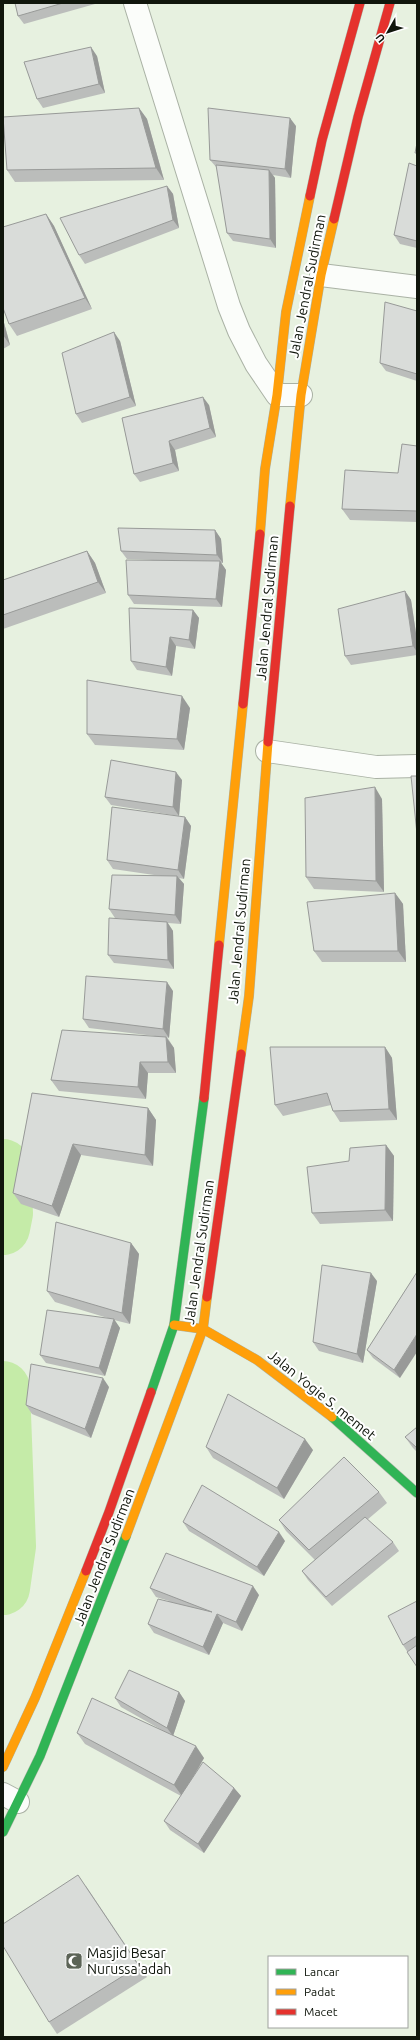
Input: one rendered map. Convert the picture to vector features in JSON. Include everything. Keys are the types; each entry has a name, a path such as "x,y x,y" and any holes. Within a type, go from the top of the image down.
{"main road":[{"name":"Jalan Jendral Sudirman","path":"3,1767 35,1698 109,1512 174,1325 202,1121 260,545 265,470 277,396 286,312 322,140 360,3"},
{"name":"Jalan Jendral Sudirman","path":"3,1832 10,1798 40,1756 92,1626 203,1329 249,996 267,752 301,395 321,275 358,117 390,3"},
{"path":"174,1325 203,1329"},
{"name":"Jalan Yogie S. memet","path":"203,1329 256,1360 322,1409 417,1493"}],"street":[{"path":"135,3 229,306 246,344 277,396 301,395"},
{"path":"321,275 417,287"},
{"path":"267,752 376,767 417,766"}],"building":[{"path":"15,3 63,3 18,16"},
{"path":"91,47 99,84 37,99 24,62"},
{"path":"139,108 156,168 7,170 3,117"},
{"path":"208,108 290,118 285,169 210,160"},
{"path":"409,163 417,166 417,241 394,235"},
{"path":"216,165 269,170 270,239 227,233"},
{"path":"167,186 173,220 79,255 60,218"},
{"path":"46,214 85,298 9,324 3,308 3,227"},
{"path":"385,302 417,311 417,374 380,363"},
{"path":"114,332 130,397 76,414 62,353"},
{"path":"203,397 210,428 169,441 173,463 134,474 122,418"},
{"path":"402,444 417,446 417,511 342,509 345,470 398,473"},
{"path":"118,528 215,530 217,555 121,551"},
{"path":"87,551 98,582 3,615 3,580"},
{"path":"126,560 220,561 216,599 128,595"},
{"path":"405,591 413,646 345,656 338,609"},
{"path":"129,608 193,610 189,640 170,637 166,667 131,661"},
{"path":"87,680 182,696 177,739 87,734"},
{"path":"111,760 176,772 173,807 105,797"},
{"path":"411,776 417,776 417,834"},
{"path":"375,787 376,881 306,877 305,798"},
{"path":"112,807 185,817 178,870 107,860"},
{"path":"112,875 177,876 175,915 109,909"},
{"path":"395,893 398,951 314,951 307,902"},
{"path":"109,918 167,922 168,960 108,955"},
{"path":"86,976 167,982 163,1029 83,1019"},
{"path":"62,1030 166,1037 168,1062 140,1062 138,1087 51,1080"},
{"path":"270,1047 385,1047 389,1109 333,1111 327,1093 275,1105"},
{"path":"32,1093 148,1108 145,1155 73,1144 52,1206 13,1193"},
{"path":"386,1145 385,1210 312,1213 307,1167 349,1161 350,1148"},
{"path":"56,1222 131,1243 122,1313 47,1291"},
{"path":"322,1265 371,1273 357,1354 313,1342"},
{"path":"417,1272 417,1334 394,1370 367,1350"},
{"path":"47,1310 114,1319 99,1368 40,1355"},
{"path":"31,1364 103,1378 85,1429 26,1405"},
{"path":"228,1394 305,1439 277,1488 206,1447"},
{"path":"417,1427 417,1448 405,1437"},
{"path":"344,1457 379,1492 309,1550 279,1520"},
{"path":"202,1485 279,1532 257,1567 183,1522"},
{"path":"365,1517 393,1542 326,1597 302,1571"},
{"path":"166,1553 253,1586 236,1622 217,1614 203,1647 148,1624 158,1599 212,1612 150,1588"},
{"path":"417,1601 417,1636 403,1645 388,1616"},
{"path":"417,1645 417,1667 407,1652"},
{"path":"129,1670 179,1692 167,1728 115,1698"},
{"path":"92,1698 196,1746 174,1785 77,1733"},
{"path":"203,1762 234,1788 198,1844 164,1821"},
{"name":"Masjid Besar Nurussa'adah","path":"78,1875 139,1966 49,2022 3,1946 3,1924"}],"waterway":[{"path":"3,1166 6,1213 3,1228"},
{"path":"3,1388 9,1546 3,1588"}],"traffic: fast":[{"path":"151,1392 174,1325 204,1098"},
{"path":"332,1417 417,1493"},
{"path":"3,1832 40,1756 126,1536"}],"traffic: slow":[{"path":"260,534 265,469 277,395 286,312 310,196"},
{"path":"290,506 301,395 321,275 334,219"},
{"path":"219,945 243,704"},
{"path":"241,1054 249,996 268,742"},
{"path":"126,1536 203,1329 207,1297"},
{"path":"174,1325 203,1329 257,1360 332,1417"},
{"path":"3,1767 35,1698 86,1571"}],"traffic: jam":[{"path":"310,196 322,140 360,3"},
{"path":"334,219 358,117 390,3"},
{"path":"268,742 290,506"},
{"path":"243,704 260,534"},
{"path":"204,1098 219,945"},
{"path":"207,1297 241,1054"},
{"path":"86,1571 109,1512 151,1392"}],"place":[{"name":"Masjid Besar Nurussa'adah","path":"74,1961"}]}
